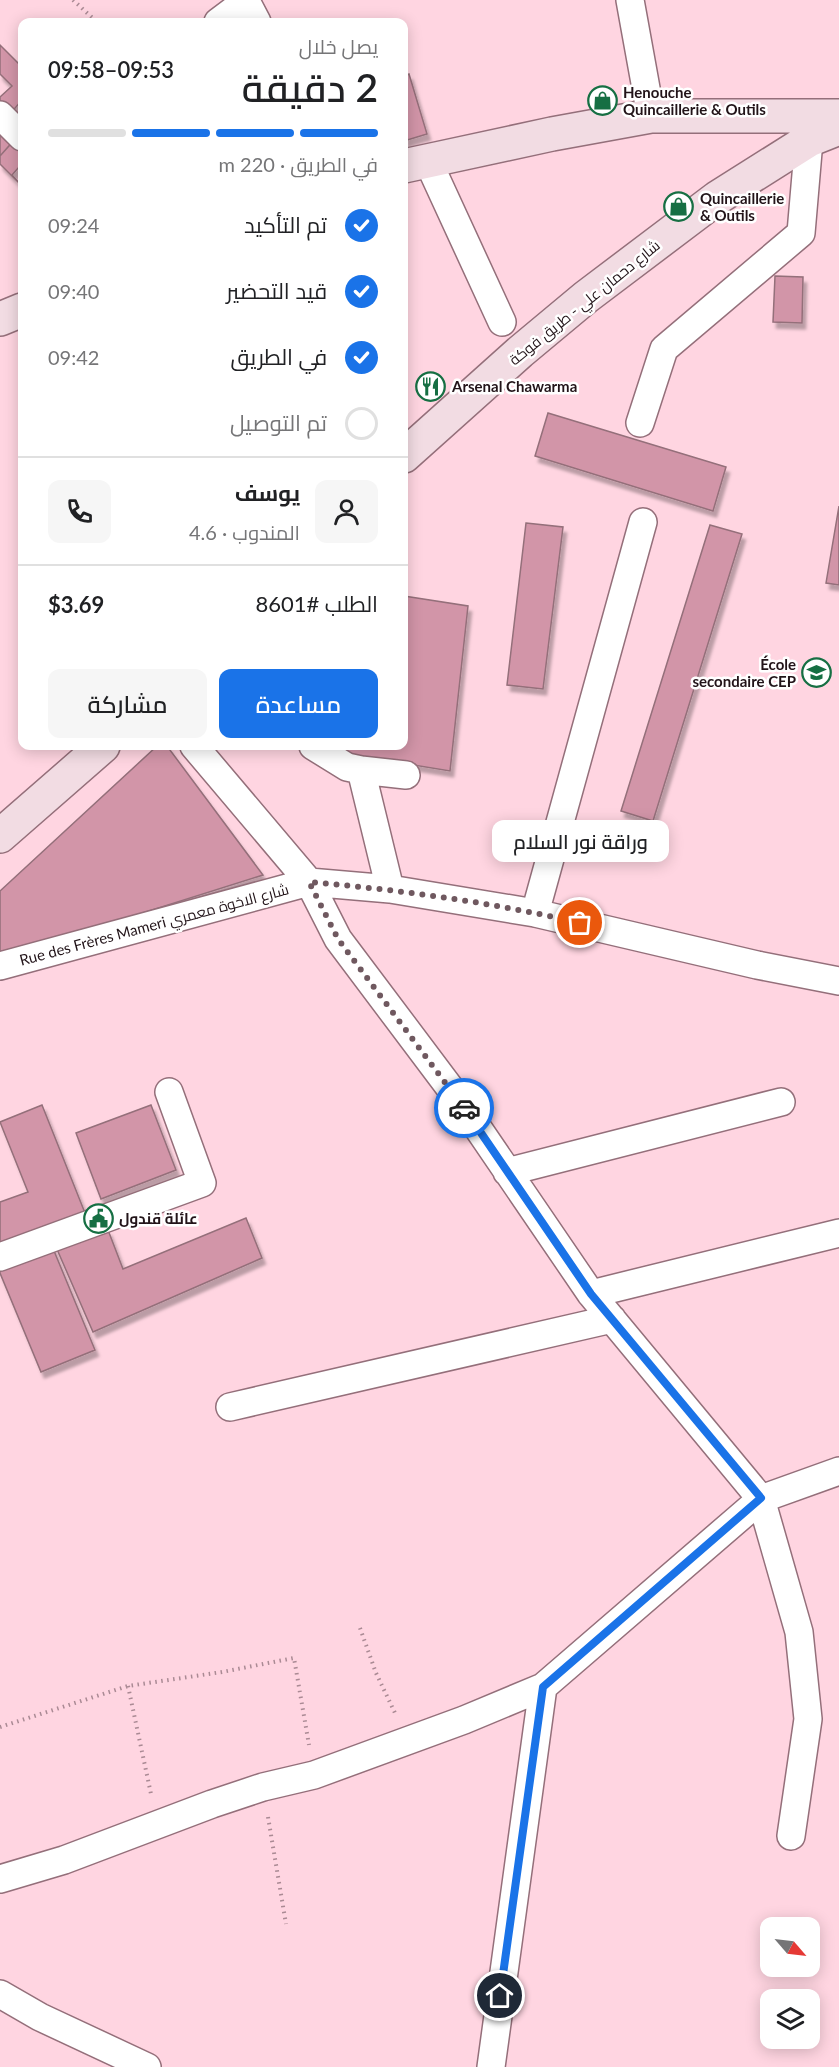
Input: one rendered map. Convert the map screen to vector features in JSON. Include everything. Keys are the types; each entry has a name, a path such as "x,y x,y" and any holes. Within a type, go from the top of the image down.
{"main road":[{"path":"415,163 651,116 839,116"},
{"name":"شارع دحمان علي - طريق فوكة","path":"408,452 520,352 586,297 717,198 809,140 839,128"},
{"path":"0,320 18,312"},
{"path":"0,836 98,750"}],"street":[{"path":"630,0 651,116"},
{"path":"223,18 246,1 255,18"},
{"path":"0,115 18,133"},
{"path":"640,423 664,349 801,233 809,140"},
{"path":"415,163 502,322"},
{"path":"535,913 643,522"},
{"path":"197,750 309,882 338,939 456,1096 591,1294 761,1498 799,1632 808,1719 791,1836"},
{"path":"319,750 347,767 406,775"},
{"path":"361,770 390,889"},
{"name":"Rue des Frères Mameri شارع الاخوة معمري","path":"0,966 309,882 390,889 535,913 756,965 839,981"},
{"path":"0,1257 202,1182 169,1092"},
{"path":"507,1172 781,1102"},
{"path":"591,1294 839,1233"},
{"path":"230,1407 612,1319"},
{"path":"0,1879 64,1860 263,1786 314,1775 464,1720 543,1687 761,1498 839,1471"},
{"path":"491,2067 543,1687"},
{"path":"0,1994 40,2017 147,2067"}],"path":[{"path":"73,0 93,18"},
{"path":"360,1628 375,1673 408,1740"},
{"path":"0,1727 128,1686 222,1672 294,1658 314,1775"},
{"path":"128,1686 158,1824"},
{"path":"263,1786 286,1924"}],"building":[{"path":"0,45 18,63 18,105 10,114 0,104 0,97 12,86 0,74"},
{"path":"408,74 427,134 408,140"},
{"path":"0,123 16,138 0,156"},
{"path":"16,138 18,140 18,168 12,175 18,182 0,164 0,156"},
{"path":"775,276 803,277 802,323 773,322"},
{"path":"548,413 726,467 713,511 535,456"},
{"path":"839,506 839,585 826,583"},
{"path":"526,523 563,527 543,689 507,685"},
{"path":"710,525 742,534 653,821 621,811"},
{"path":"408,597 468,606 450,771 340,753 340,750 408,750"},
{"path":"153,750 170,750 263,875 0,958 0,891"},
{"path":"42,1105 87,1218 0,1249 0,1202 28,1192 0,1122"},
{"path":"151,1105 176,1170 101,1199 76,1133"},
{"path":"246,1218 262,1258 93,1332 56,1247 108,1230 123,1269"},
{"path":"52,1246 95,1350 41,1372 0,1273 0,1268"}],"way so far":[{"path":"464,1108 338,939 309,882 390,889 535,913 580,923"}],"place":[{"name":"Henouche Quincaillerie & Outils","path":"602,101"},
{"name":"Quincaillerie & Outils","path":"679,207"},
{"name":"Arsenal Chawarma","path":"431,386"},
{"name":"École secondaire CEP","path":"817,673"},
{"name":"وراقة نور السلام","path":"580,923"},
{"name":"عائلة قندول","path":"98,1218"}],"route":[{"path":"464,1108 591,1294 761,1498 543,1687 500,1996"}]}
